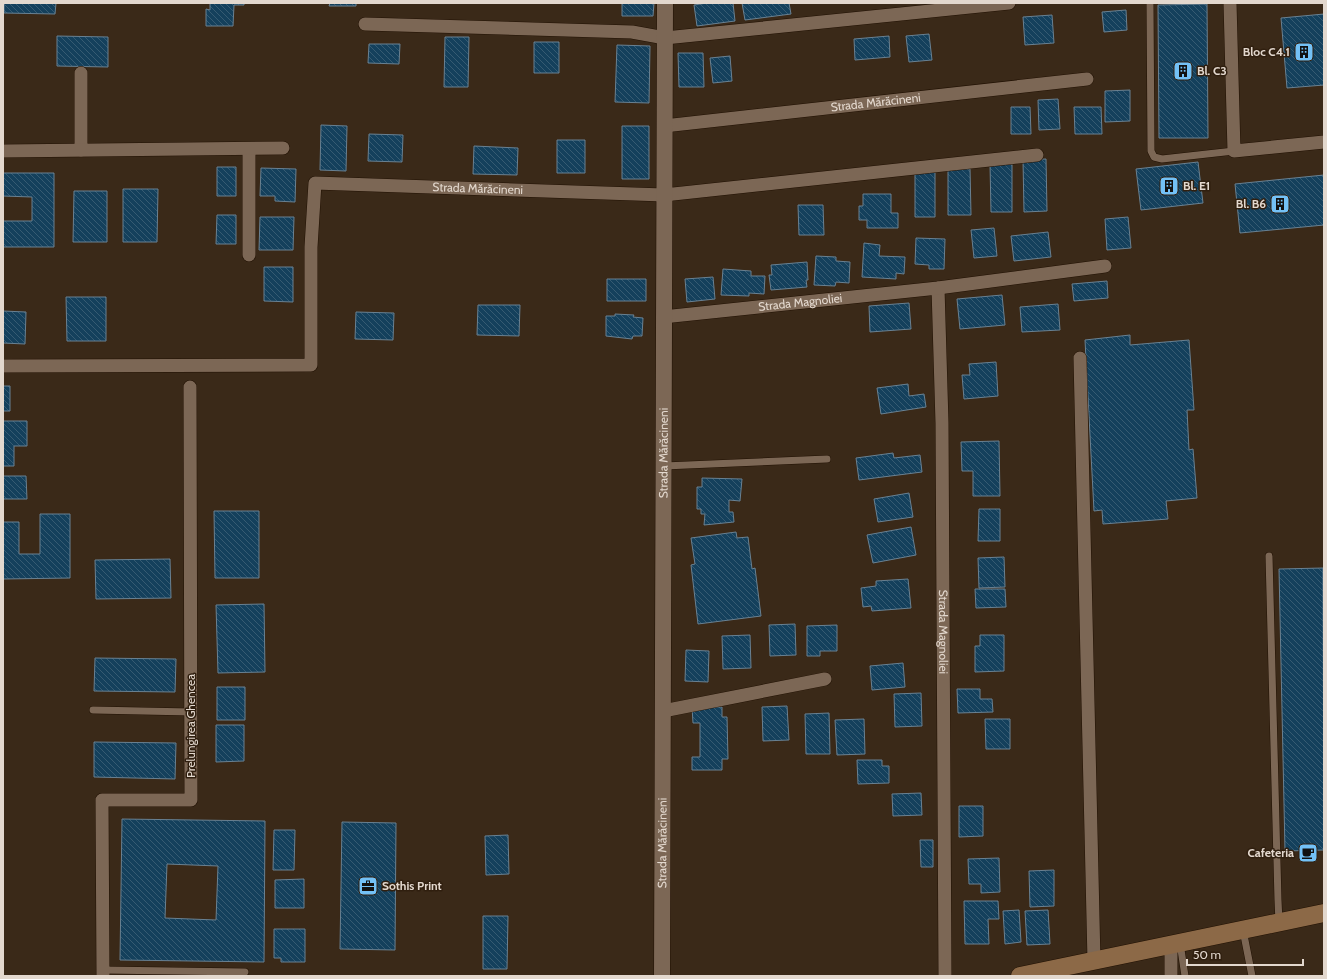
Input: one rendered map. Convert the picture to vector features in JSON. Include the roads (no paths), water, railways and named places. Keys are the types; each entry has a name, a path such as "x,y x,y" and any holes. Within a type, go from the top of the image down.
{"main road":[{"path":"1020,976 1057,972 1094,961 1324,913"}],"street":[{"name":"Strada Mărăcineni","path":"662,976 665,3"},
{"path":"365,24 632,32 665,38 1009,3"},
{"path":"1230,3 1234,151 1324,142"},
{"path":"81,73 81,150"},
{"name":"Strada Mărăcineni","path":"664,126 1087,79"},
{"path":"3,151 283,148"},
{"path":"249,149 249,255"},
{"name":"Strada Mărăcineni","path":"3,366 311,365 311,247 315,183 664,195 1037,155"},
{"name":"Strada Magnoliei","path":"663,317 938,288 1105,266"},
{"name":"Strada Magnoliei","path":"938,288 942,423 945,976"},
{"path":"1080,358 1094,961"},
{"name":"Prelungirea Ghencea","path":"103,973 102,800 191,800 190,387"},
{"path":"663,711 825,679"},
{"path":"1171,976 1176,944"}],"lane":[{"path":"1150,3 1151,151 1154,157 1162,159 1234,151"},
{"path":"664,466 827,460"},
{"path":"1269,556 1279,923"},
{"path":"93,710 191,712"},
{"path":"1243,930 1252,976"},
{"path":"1176,944 1185,976"},
{"path":"103,973 246,972"}],"place":[{"name":"Bloc C4.1","path":"1304,52"},
{"name":"Bl. C3","path":"1183,71"},
{"name":"Bl. E1","path":"1169,186"},
{"name":"Bl. B6","path":"1280,204"},
{"name":"Cafeteria","path":"1308,853"},
{"name":"Sothis Print","path":"368,886"}]}
